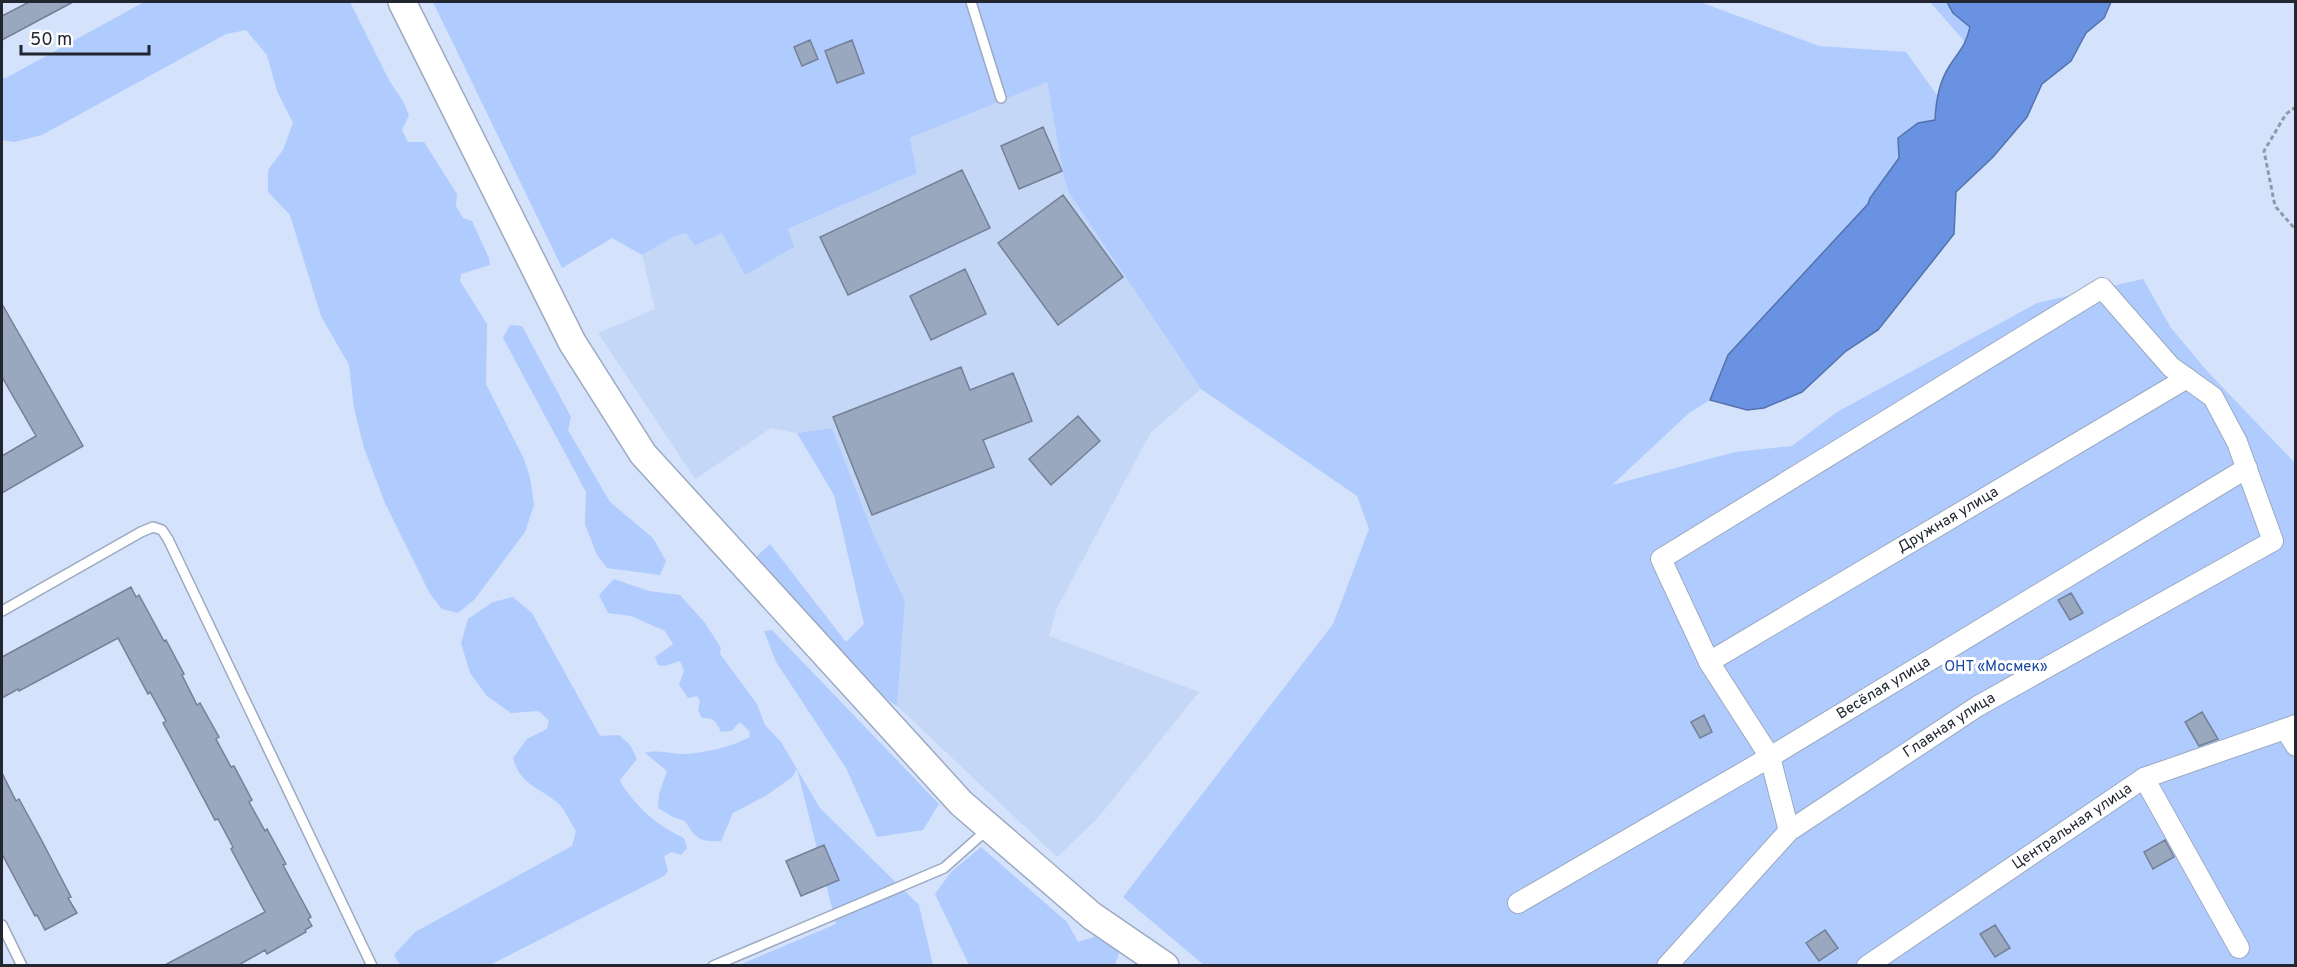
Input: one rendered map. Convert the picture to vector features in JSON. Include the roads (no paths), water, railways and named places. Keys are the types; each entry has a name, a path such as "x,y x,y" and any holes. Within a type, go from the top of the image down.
{"street":[{"path":"402,2 572,342 644,454 961,803 1092,916 1165,966"},
{"path":"1789,831 1770,758 1709,662 1661,558 2102,288 2171,367 2213,397 2237,442 2247,468"},
{"name":"Дружная улица","path":"1709,662 2187,378"},
{"name":"Главная улица","path":"1668,965 1789,831 1978,706 2273,541 2247,468"},
{"name":"Весёлая улица","path":"1518,903 1770,758 2247,468"},
{"path":"2290,727 2295,746"},
{"name":"Центральная улица","path":"1867,966 2144,778 2290,727"},
{"path":"2144,778 2239,948"}],"lane":[{"path":"971,2 1001,98"},
{"path":"2,611 141,532 153,527 162,530 370,963 359,966"},
{"path":"713,966 944,868 990,827"},
{"path":"2,925 22,966"}],"park label":[{"name":"ОНТ «Мосмек»","path":"1996,667"}]}
